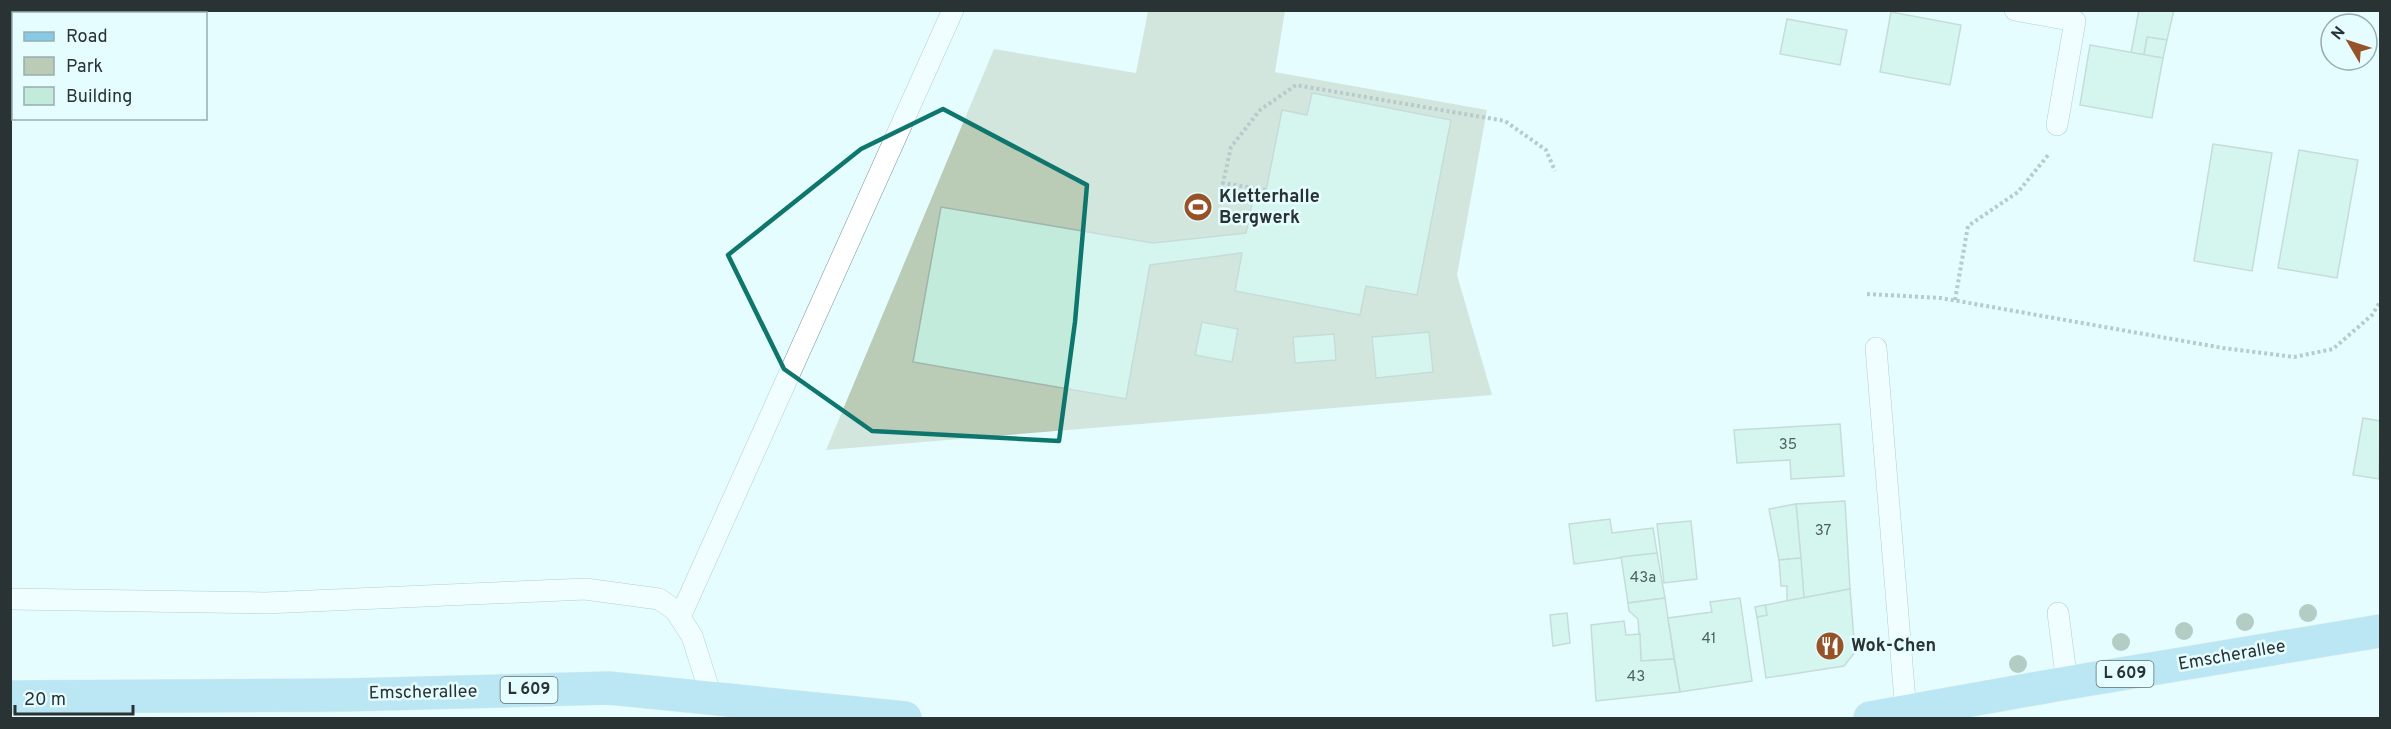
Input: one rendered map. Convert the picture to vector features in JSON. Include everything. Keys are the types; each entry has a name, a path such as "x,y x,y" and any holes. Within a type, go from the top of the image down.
{"main road":[{"name":"Emscherallee","path":"1870,718 2380,631"},
{"name":"Emscherallee","path":"10,697 346,694 609,688 905,718"}],"lane":[{"path":"680,617 953,10"},
{"path":"2014,10 2075,21 2057,125"},
{"path":"1876,348 1906,713"},
{"path":"10,600 265,603 585,589 659,599 675,610 692,636 712,699"},
{"path":"2058,613 2067,683"}],"path":[{"path":"1266,190 1223,183 1230,147 1260,110 1296,85 1506,121 1546,150 1554,171"},
{"path":"1955,300 1968,226 2018,192 2047,159 2057,125"},
{"path":"1867,294 1955,300 2223,348 2294,357 2333,349 2372,315 2380,302"}],"highlighted area":[{"path":"943,109 1087,185 1075,322 1059,441 872,431 784,369 728,255 861,149"}],"green space":[{"name":"Kletterhalle Bergwerk","path":"1148,11 1285,11 1275,72 1487,110 1457,275 1492,395 826,450 994,49 1136,73"}],"building":[{"path":"2139,10 2174,10 2167,40 2147,37 2144,55 2131,53"},
{"path":"1891,12 1961,25 1950,85 1880,72"},
{"path":"1787,19 1847,30 1840,65 1780,54"},
{"path":"2147,37 2167,40 2163,58 2144,55"},
{"path":"2090,45 2163,58 2152,118 2080,105"},
{"name":"Kletterhalle Bergwerk","path":"1312,93 1451,120 1417,295 1366,286 1360,315 1235,291 1242,253 1150,265 1126,399 913,362 941,207 1153,243 1246,233 1253,199 1264,201 1282,110 1307,115"},
{"path":"2213,144 2272,153 2252,271 2194,261"},
{"path":"2299,150 2358,160 2337,278 2278,268"},
{"path":"1202,322 1238,329 1232,362 1195,355"},
{"path":"1429,332 1433,372 1376,378 1372,337"},
{"path":"1334,334 1336,360 1295,363 1293,337"},
{"path":"2363,418 2380,421 2379,479 2353,475"},
{"path":"1840,424 1844,476 1791,479 1790,460 1737,463 1734,430"},
{"path":"1845,501 1850,589 1804,598 1796,504"},
{"path":"1796,504 1801,558 1779,560 1769,509"},
{"path":"1610,519 1612,533 1653,528 1657,553 1574,564 1569,524"},
{"path":"1691,521 1697,579 1664,583 1657,524"},
{"path":"1657,553 1665,598 1628,603 1621,557"},
{"path":"1801,558 1804,598 1787,601 1787,586 1781,586 1779,560"},
{"path":"1850,589 1855,652 1844,666 1766,678 1757,617 1767,615 1765,605"},
{"path":"1665,598 1674,659 1641,661 1638,619 1629,611 1628,603"},
{"path":"1740,598 1752,681 1680,692 1668,618 1712,612 1710,602"},
{"path":"1765,605 1767,615 1757,617 1755,607"},
{"path":"1567,613 1570,643 1553,646 1550,615"},
{"path":"1624,621 1626,635 1640,634 1641,661 1674,659 1680,692 1596,701 1591,625"}],"place":[{"name":"Kletterhalle Bergwerk","path":"1198,207"},
{"name":"Wok-Chen","path":"1830,646"}]}
